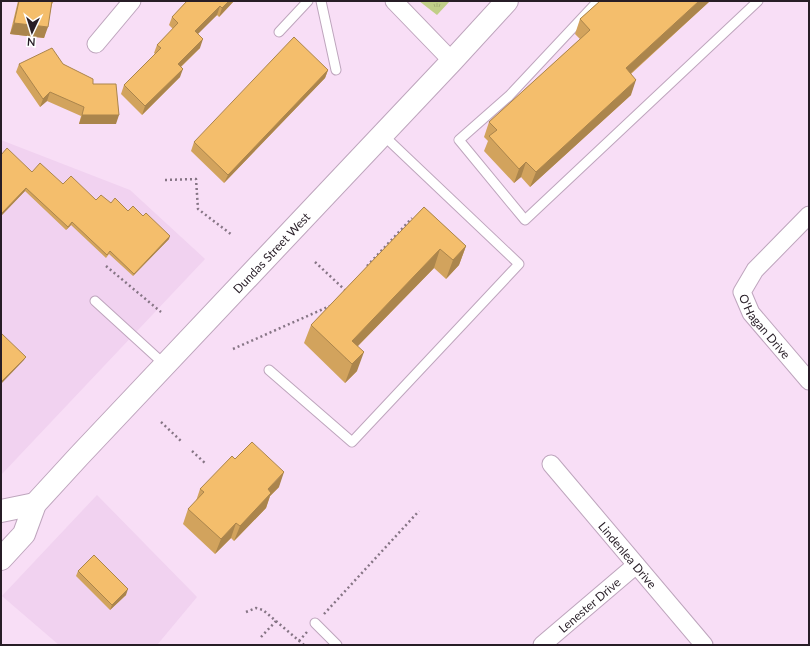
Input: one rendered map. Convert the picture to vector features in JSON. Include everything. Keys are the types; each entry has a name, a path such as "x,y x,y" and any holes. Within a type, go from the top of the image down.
{"main road":[{"name":"Dundas Street West","path":"1,559 24,534 35,504 164,364 452,61 507,1"},
{"path":"1,511 35,504"}],"street":[{"path":"96,44 132,1"},
{"path":"394,1 452,61"},
{"name":"O'Hagan Drive","path":"809,215 754,270 742,292 751,313 809,381"},
{"name":"Lindenlea Drive","path":"551,464 704,645"},
{"name":"Lenester Drive","path":"542,645 636,565"}],"lane":[{"path":"280,32 308,1"},
{"path":"321,1 336,70"},
{"path":"598,1 509,96 459,140 525,220 758,1"},
{"path":"270,370 352,442 519,264 382,134"},
{"path":"95,301 164,364"},
{"path":"315,623 337,645"}],"path":[{"path":"165,180 196,179 198,209 232,235"},
{"path":"365,268 412,218"},
{"path":"315,262 344,290 345,295"},
{"path":"106,266 160,312"},
{"path":"344,290 350,285"},
{"path":"233,349 335,304"},
{"path":"161,422 181,441"},
{"path":"192,451 206,464"},
{"path":"299,640 419,511"},
{"path":"246,612 256,608 263,610 304,645"},
{"path":"261,637 276,620"}],"shaded area":[{"path":"1,140 130,190 205,259 1,475"},
{"path":"97,495 197,597 157,645 59,645 2,596"}],"green space":[{"path":"419,1 450,1 437,15"}],"building":[{"path":"19,1 52,1 48,27 14,23"},
{"path":"187,1 229,1 222,8 220,6 195,31 203,39 178,64 183,69 145,106 124,85 161,48 157,45 178,23 172,17"},
{"path":"600,1 699,1 626,68 636,80 536,172 526,162 519,169 489,136 497,130 489,122 590,30 580,19"},
{"path":"294,37 328,70 228,175 194,142"},
{"path":"52,48 63,64 93,79 93,84 116,84 119,115 82,115 84,107 50,92 43,99 19,64"},
{"path":"7,148 32,172 40,163 63,184 71,176 96,200 101,195 111,203 115,198 128,211 133,206 143,216 146,213 170,236 134,274 110,251 107,255 72,222 68,227 26,188 2,213 1,155"},
{"path":"424,207 466,246 453,260 440,249 352,341 364,352 352,364 311,325"},
{"path":"1,333 26,357 1,382"},
{"path":"252,442 284,472 268,489 271,493 240,526 236,523 221,539 188,509 204,492 200,489 232,456 235,459"},
{"path":"94,555 128,589 112,605 78,571"}]}
